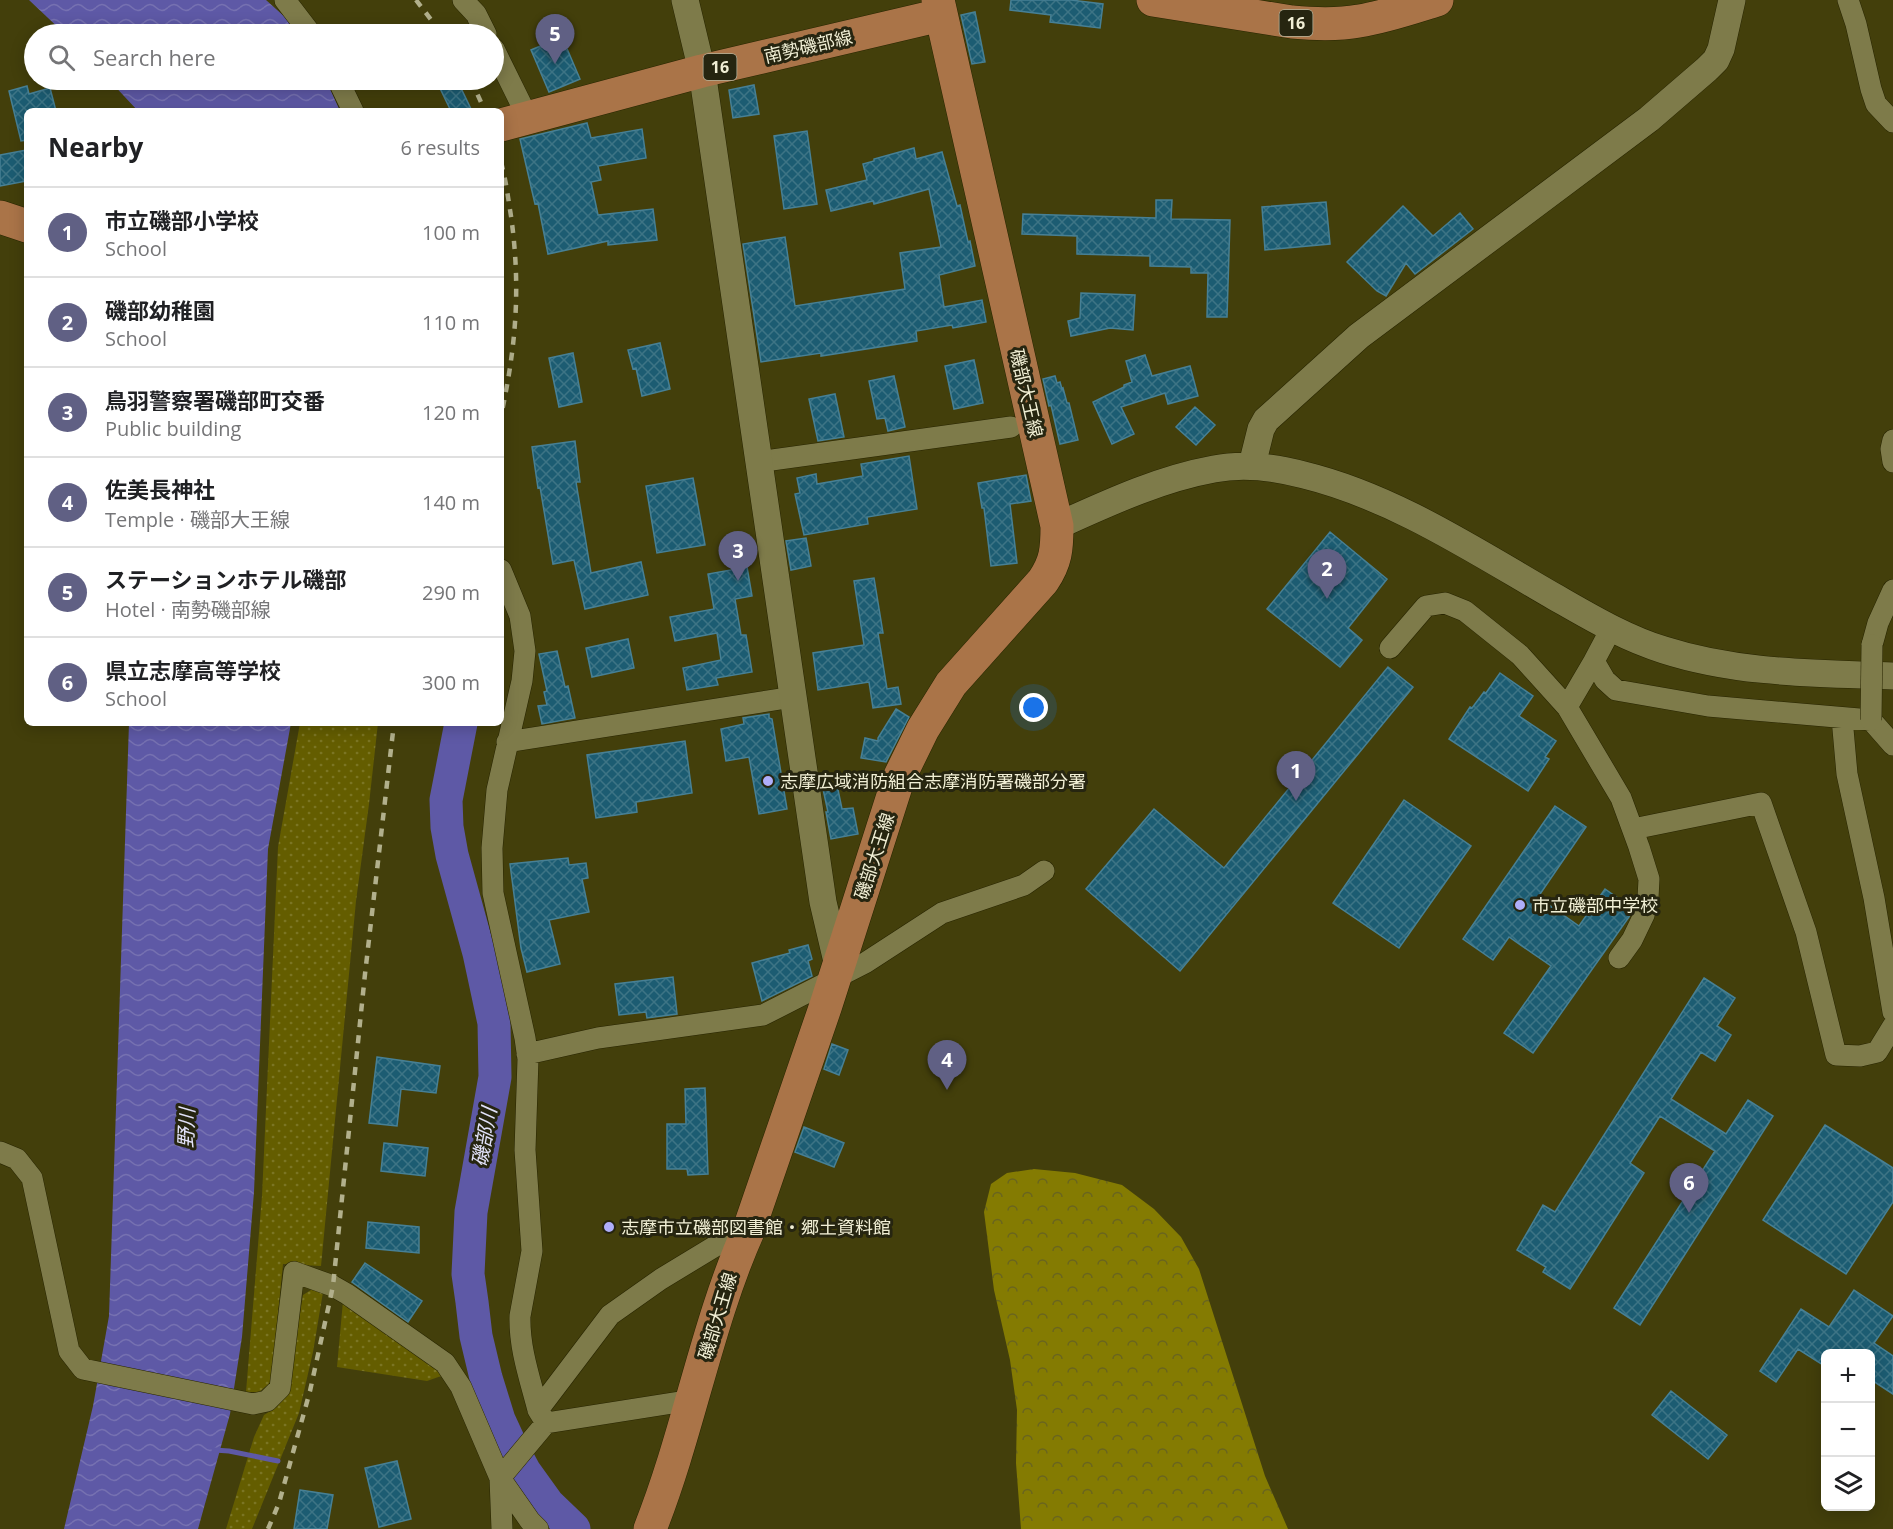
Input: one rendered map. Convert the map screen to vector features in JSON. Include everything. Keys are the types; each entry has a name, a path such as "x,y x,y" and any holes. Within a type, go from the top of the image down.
{"main road":[{"name":"16","path":"1153,0 1315,24 1356,22 1437,0"},
{"name":"南勢磯部線","path":"515,121 940,8"},
{"name":"磯部大王線","path":"650,1529 664,1494 734,1261 749,1228 836,973 898,780 923,729 951,684 1043,581 1054,562 1058,526 940,8"},
{"path":"0,217 24,225"}],"street":[{"path":"285,0 303,24"},
{"path":"463,0 476,14 481,24"},
{"path":"685,0 702,71 823,902 836,973"},
{"path":"1252,465 1261,429 1266,420 1359,336 1649,119 1707,69 1716,60 1721,49 1731,0"},
{"path":"1848,0 1856,24 1870,89 1876,104 1893,122"},
{"path":"504,83 515,121"},
{"path":"343,90 352,108"},
{"path":"758,462 1011,427"},
{"path":"1893,440 1891,449 1893,462"},
{"path":"1058,526 1124,496 1216,468 1252,465 1283,470 1333,482 1407,513 1611,629 1664,650 1721,665 1786,672 1893,676"},
{"path":"504,577 520,616 525,651 522,681 497,790 492,848 493,893 527,1054 525,1150 532,1251 520,1327 523,1353 542,1416"},
{"path":"1893,590 1878,623 1872,645 1871,720 1893,745"},
{"path":"1390,648 1426,606 1445,603 1465,612 1520,655 1567,707 1621,798 1649,879 1644,915 1632,940 1619,958"},
{"path":"1567,707 1611,629"},
{"path":"1594,661 1605,681 1616,690 1708,706 1871,720"},
{"path":"507,742 793,697"},
{"path":"1842,718 1847,774 1874,898 1893,1012"},
{"path":"1633,829 1761,803 1806,932 1836,1055 1860,1056 1877,1052 1893,1026"},
{"path":"527,1054 598,1038 763,1015 836,973 865,963 942,913 1024,885 1044,870"},
{"path":"0,1152 17,1159 32,1178 69,1351 83,1369 253,1404 267,1401 280,1388 294,1272 333,1286 347,1294 445,1363 461,1387 500,1478 538,1529"},
{"path":"502,1529 500,1478 530,1440 542,1416 610,1315 661,1279 749,1228"},
{"path":"542,1416 692,1400"}],"shaded area":[{"path":"299,726 378,726 356,901 321,1266 283,1264 271,1382 259,1392 246,1392 262,1196 278,847"},
{"path":"311,1290 323,1292 313,1352 299,1413 252,1529 226,1529 254,1437 264,1415 277,1407 288,1390 303,1295"},
{"path":"343,1301 444,1375 427,1381 337,1367"}],"green space":[{"path":"1034,1169 1075,1173 1122,1185 1154,1209 1181,1237 1199,1269 1265,1476 1288,1529 1021,1529 1016,1463 1017,1410 1010,1360 994,1290 984,1212 991,1184 1007,1173"}],"water":[{"path":"29,0 266,0 291,24 54,24"},
{"path":"118,90 331,90 339,108 135,108"},
{"name":"野川","path":"129,726 290,726 268,849 254,1192 242,1337 230,1414 198,1529 64,1529 93,1406 109,1316"}],"building":[{"path":"1011,0 1071,0 1103,4 1100,28 1050,22 1051,15 1010,10"},
{"path":"975,12 985,62 972,64 961,15"},
{"path":"562,37 580,79 549,92 531,50"},
{"path":"754,85 759,114 733,118 729,90"},
{"path":"24,87 24,90 28,90 29,94 51,90 55,108 24,108 24,140 21,141 9,91"},
{"path":"441,90 462,90 471,108 450,108"},
{"path":"587,123 591,138 642,129 646,158 598,166 601,180 591,182 598,215 653,209 657,240 608,245 608,241 548,254 538,203 535,204 520,139"},
{"path":"807,131 817,204 784,209 774,136"},
{"path":"914,148 916,159 942,152 957,206 960,205 975,266 939,275 944,307 982,300 986,322 916,331 917,341 821,356 821,353 761,362 743,244 785,237 795,306 905,289 900,253 941,247 929,189 874,204 873,201 831,211 826,190 867,180 863,164"},
{"path":"24,151 24,182 0,186 0,155"},
{"path":"1156,200 1172,200 1171,219 1230,220 1227,317 1207,317 1208,273 1191,273 1191,267 1150,266 1150,256 1077,254 1077,236 1022,234 1023,214 1156,218"},
{"path":"1326,202 1330,244 1265,250 1262,207"},
{"path":"1403,206 1433,236 1460,213 1473,229 1415,274 1406,263 1386,296 1377,291 1347,262"},
{"path":"1081,293 1135,295 1133,330 1110,328 1071,336 1068,321 1080,318"},
{"path":"660,343 670,389 642,396 636,368 633,369 628,350"},
{"path":"573,353 582,402 559,407 549,358"},
{"path":"1145,355 1152,376 1190,366 1198,396 1168,404 1165,393 1121,407 1134,434 1112,444 1093,402 1132,382 1126,361"},
{"path":"974,360 983,403 954,409 945,366"},
{"path":"894,376 905,427 888,431 885,418 877,419 869,381"},
{"path":"1055,376 1069,403 1078,440 1060,444 1043,379"},
{"path":"835,394 844,437 818,441 809,399"},
{"path":"1195,407 1215,425 1196,445 1176,427"},
{"path":"575,441 580,482 576,482 591,573 641,562 648,595 585,609 574,560 553,564 532,447"},
{"path":"909,456 917,509 867,517 868,524 804,535 795,494 800,493 797,478 816,474 817,484 863,476 861,464"},
{"path":"1026,475 1031,501 1010,504 1017,563 991,566 984,508 982,508 978,483"},
{"path":"693,478 705,545 657,553 646,486"},
{"path":"1330,532 1387,579 1348,628 1362,640 1340,667 1267,609"},
{"path":"806,538 811,566 791,570 786,541"},
{"path":"747,567 752,596 735,599 741,635 746,635 752,672 716,678 718,685 687,690 683,668 721,660 717,633 675,641 670,617 714,609 708,574"},
{"path":"874,578 883,633 878,633 887,689 898,687 901,704 873,708 869,682 818,690 813,653 864,645 854,581"},
{"path":"628,639 634,668 592,677 586,648"},
{"path":"557,651 575,718 542,724 538,706 547,705 544,692 547,691 539,654"},
{"path":"1388,667 1413,687 1180,971 1086,889 1154,809 1224,868"},
{"path":"1500,673 1533,696 1519,716 1556,741 1545,757 1549,759 1528,791 1449,739 1470,707 1472,708 1484,692 1486,693"},
{"path":"896,709 909,717 886,762 861,758 865,738 878,741"},
{"path":"769,714 769,718 772,719 787,809 759,814 749,757 726,761 721,729 744,724 743,718"},
{"path":"685,741 692,793 636,802 637,812 596,818 587,755"},
{"path":"837,785 842,809 853,808 858,834 831,839 823,789"},
{"path":"1404,800 1471,846 1399,948 1333,903"},
{"path":"1555,806 1586,827 1538,897 1579,926 1605,889 1632,908 1629,917 1533,1053 1504,1033 1551,966 1509,937 1493,960 1463,939"},
{"path":"568,858 569,865 586,863 588,878 582,879 589,912 549,920 560,964 527,972 521,948 510,864"},
{"path":"808,945 812,959 808,961 812,976 762,1001 752,963 790,953 789,950"},
{"path":"673,977 677,1014 647,1018 646,1012 619,1015 615,984"},
{"path":"1704,978 1735,998 1717,1026 1731,1035 1715,1061 1701,1052 1671,1099 1726,1134 1748,1100 1773,1116 1640,1325 1614,1308 1715,1151 1660,1116 1630,1163 1644,1173 1570,1289 1543,1272 1546,1267 1517,1250 1543,1205 1555,1212"},
{"path":"832,1044 848,1050 839,1075 824,1069"},
{"path":"377,1057 440,1066 436,1093 401,1089 397,1126 369,1123"},
{"path":"705,1088 708,1174 688,1175 687,1169 667,1169 667,1124 686,1124 685,1089"},
{"path":"1825,1125 1893,1168 1893,1202 1846,1274 1763,1220"},
{"path":"804,1127 844,1143 834,1167 795,1152"},
{"path":"384,1143 428,1148 425,1176 381,1171"},
{"path":"368,1222 419,1227 419,1253 366,1248"},
{"path":"365,1263 422,1301 408,1322 352,1282"},
{"path":"1854,1290 1893,1316 1874,1343 1893,1356 1893,1394 1875,1382 1875,1349 1821,1349 1821,1364 1798,1349 1776,1382 1760,1371 1801,1309 1829,1327"},
{"path":"1671,1391 1727,1435 1708,1459 1652,1415"},
{"path":"397,1461 411,1519 379,1527 365,1468"},
{"path":"300,1490 333,1495 327,1529 294,1529"}],"waterway":[{"name":"磯部川","path":"460,726 446,800 447,827 494,1023 495,1077 471,1212 468,1274 476,1336 499,1420 511,1446 525,1472 548,1504 574,1529"},
{"path":"214,1450 278,1461"}],"railway":[{"path":"416,0 434,24"},
{"path":"476,90 484,108"},
{"path":"504,174 516,268 513,341 504,399"},
{"path":"268,1529 279,1503 310,1391 333,1286 394,726"}],"place":[{"name":"ステーションホテル磯部","path":"555,64"},
{"name":"鳥羽警察署磯部町交番","path":"738,581"},
{"name":"磯部幼稚園","path":"1327,599"},
{"name":"志摩広域消防組合志摩消防署磯部分署","path":"768,781"},
{"name":"市立磯部小学校","path":"1296,801"},
{"name":"市立磯部中学校","path":"1520,905"},
{"name":"佐美長神社","path":"947,1090"},
{"name":"県立志摩高等学校","path":"1689,1213"},
{"name":"志摩市立磯部図書館・郷土資料館","path":"609,1227"}]}
